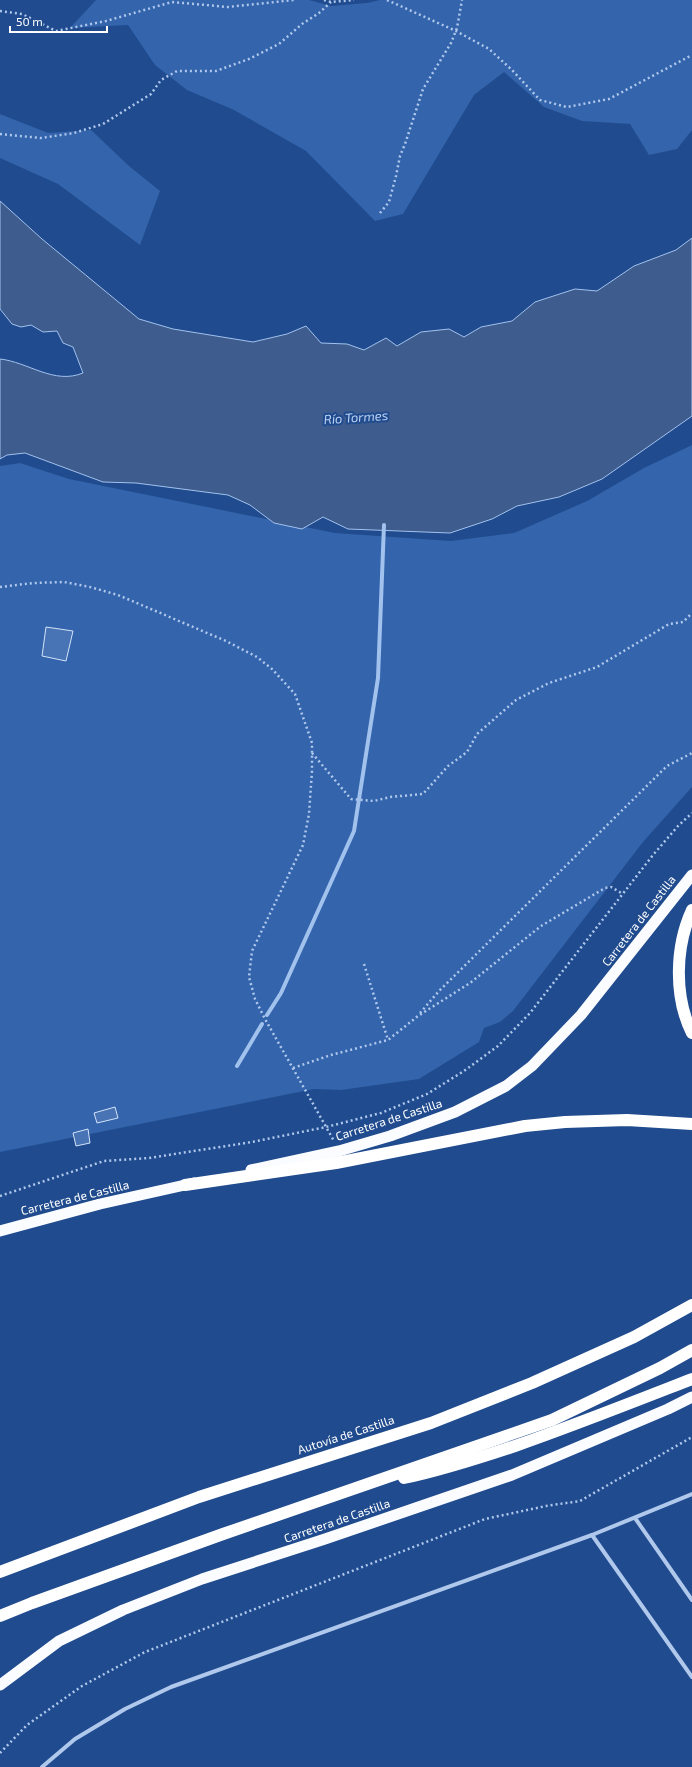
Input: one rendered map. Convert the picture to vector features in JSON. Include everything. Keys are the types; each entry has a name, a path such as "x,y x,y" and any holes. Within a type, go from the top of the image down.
{"highway":[{"name":"Carretera de Castilla","path":"0,1231 100,1204 339,1151 390,1136 455,1112 506,1086 532,1066 581,1015 692,875"},
{"path":"692,910 681,948 679,970 684,1009 692,1033"},
{"path":"184,1185 336,1162 525,1126 565,1122 627,1120 692,1124"},
{"name":"Autovía de Castilla","path":"0,1572 199,1497 431,1423 532,1383 634,1337 692,1305"},
{"path":"0,1616 32,1603 360,1486 552,1420 660,1368 692,1350"},
{"path":"360,1486 426,1474 476,1459 567,1428 692,1379"},
{"name":"Carretera de Castilla","path":"0,1685 59,1642 123,1610 202,1579 512,1475 668,1409 692,1397"}],"street":[{"path":"42,1767 75,1740 119,1713 171,1687 592,1535 692,1494"},
{"path":"635,1518 692,1600"},
{"path":"592,1535 692,1677"}],"path":[{"path":"0,11 22,14 56,31 106,21 172,2 228,8 294,0"},
{"path":"324,0 331,2 354,0"},
{"path":"387,0 456,31 489,49 512,70 540,100 567,107 609,99 692,54"},
{"path":"380,213 389,202 400,156 423,89 451,43 456,31 462,0"},
{"path":"0,134 41,138 74,133 103,124 151,94 161,80 177,71 216,71 249,59 279,44 331,2"},
{"path":"0,587 34,583 64,582 90,586 118,595 257,657 272,669 295,694 312,743 309,814 303,844 252,951 250,977 255,999 339,1151"},
{"path":"312,753 351,800 374,801 390,797 423,794 448,766 467,752 477,734 516,700 549,683 597,666 669,624 683,622 692,613"},
{"path":"418,1016 439,991 667,766 692,753"},
{"path":"0,1196 104,1161 157,1157 252,1142 326,1127 381,1113 427,1094 464,1071 498,1046 530,1013 678,826 692,813"},
{"path":"293,1068 388,1040 418,1016 470,983 541,926 605,888 610,887 623,894"},
{"path":"364,964 388,1040"},
{"path":"0,1752 27,1725 82,1686 145,1652 485,1519 546,1506 580,1501 692,1437"}],"shaded area":[{"path":"96,0 309,0 331,6 367,3 380,0 692,0 692,130 677,149 649,155 630,124 582,121 544,107 504,72 474,95 403,214 375,221 306,151 234,110 187,90 155,65 128,25 70,28"},
{"path":"0,114 48,133 91,130 129,166 160,191 140,245 58,184 0,158"},
{"path":"692,445 692,787 643,842 513,1011 500,1022 484,1028 479,1042 419,1079 341,1090 314,1089 0,1152 0,466 20,463 69,479 335,533 451,541 514,533 587,501 644,468"}],"water":[{"name":"Río Tormes","path":"0,201 42,239 139,319 173,329 253,342 287,334 306,326 321,343 347,344 364,350 386,338 397,346 421,332 449,329 464,337 481,327 512,321 535,302 575,289 597,291 634,266 676,250 692,238 692,416 602,479 559,497 517,506 492,519 450,533 348,529 323,517 302,529 274,523 250,505 228,495 136,483 103,482 25,453 7,455 0,459 0,359 21,364 51,375 72,376 83,373 73,347 63,343 57,331 43,332 31,325 21,327 12,324 0,309"}],"building":[{"path":"46,627 73,631 66,661 42,656"},
{"path":"115,1107 118,1118 97,1123 94,1113"},
{"path":"88,1129 90,1143 76,1146 73,1133"}],"waterway":[{"path":"267,1015 281,993 354,831 378,678 384,525"},
{"path":"237,1066 262,1024"}]}
